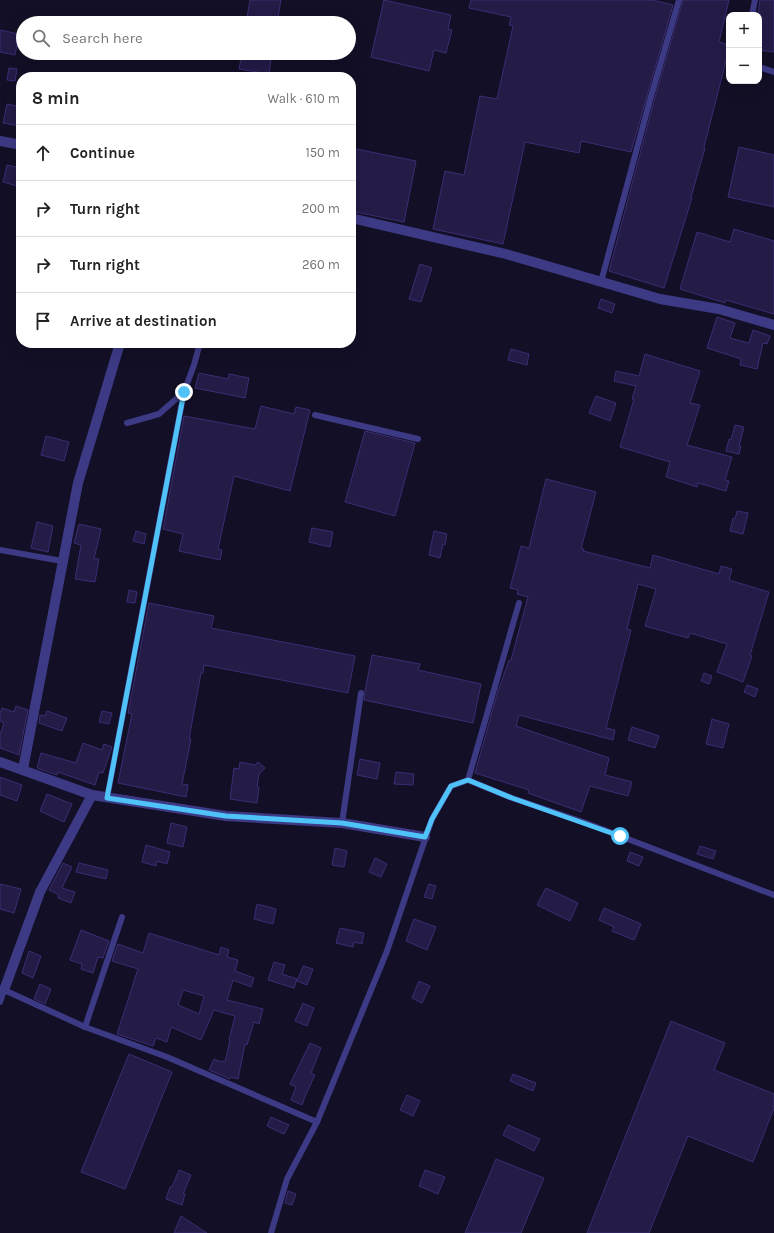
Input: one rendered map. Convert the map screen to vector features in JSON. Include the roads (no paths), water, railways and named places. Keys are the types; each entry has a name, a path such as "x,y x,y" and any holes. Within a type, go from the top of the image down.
{"street":[{"path":"0,141 16,144"},
{"path":"356,219 506,254 660,299 719,309 774,325"},
{"path":"23,769 78,482 118,348"},
{"path":"0,762 92,795 107,798 226,816 342,823 425,837"},
{"path":"4,990 40,892 92,795"}],"lane":[{"path":"601,282 650,100 679,0"},
{"path":"753,12 755,0"},
{"path":"762,68 774,72"},
{"path":"107,798 184,392 199,348"},
{"path":"127,423 159,414 184,392"},
{"path":"315,415 418,439"},
{"path":"0,550 62,561"},
{"path":"468,780 519,603"},
{"path":"342,823 361,693"},
{"path":"271,1233 287,1179 318,1122 387,951 432,819 451,786 468,780 512,798 586,823 774,895"},
{"path":"85,1027 122,917"},
{"path":"0,1002 4,990 85,1027 167,1057 318,1122"}]}
